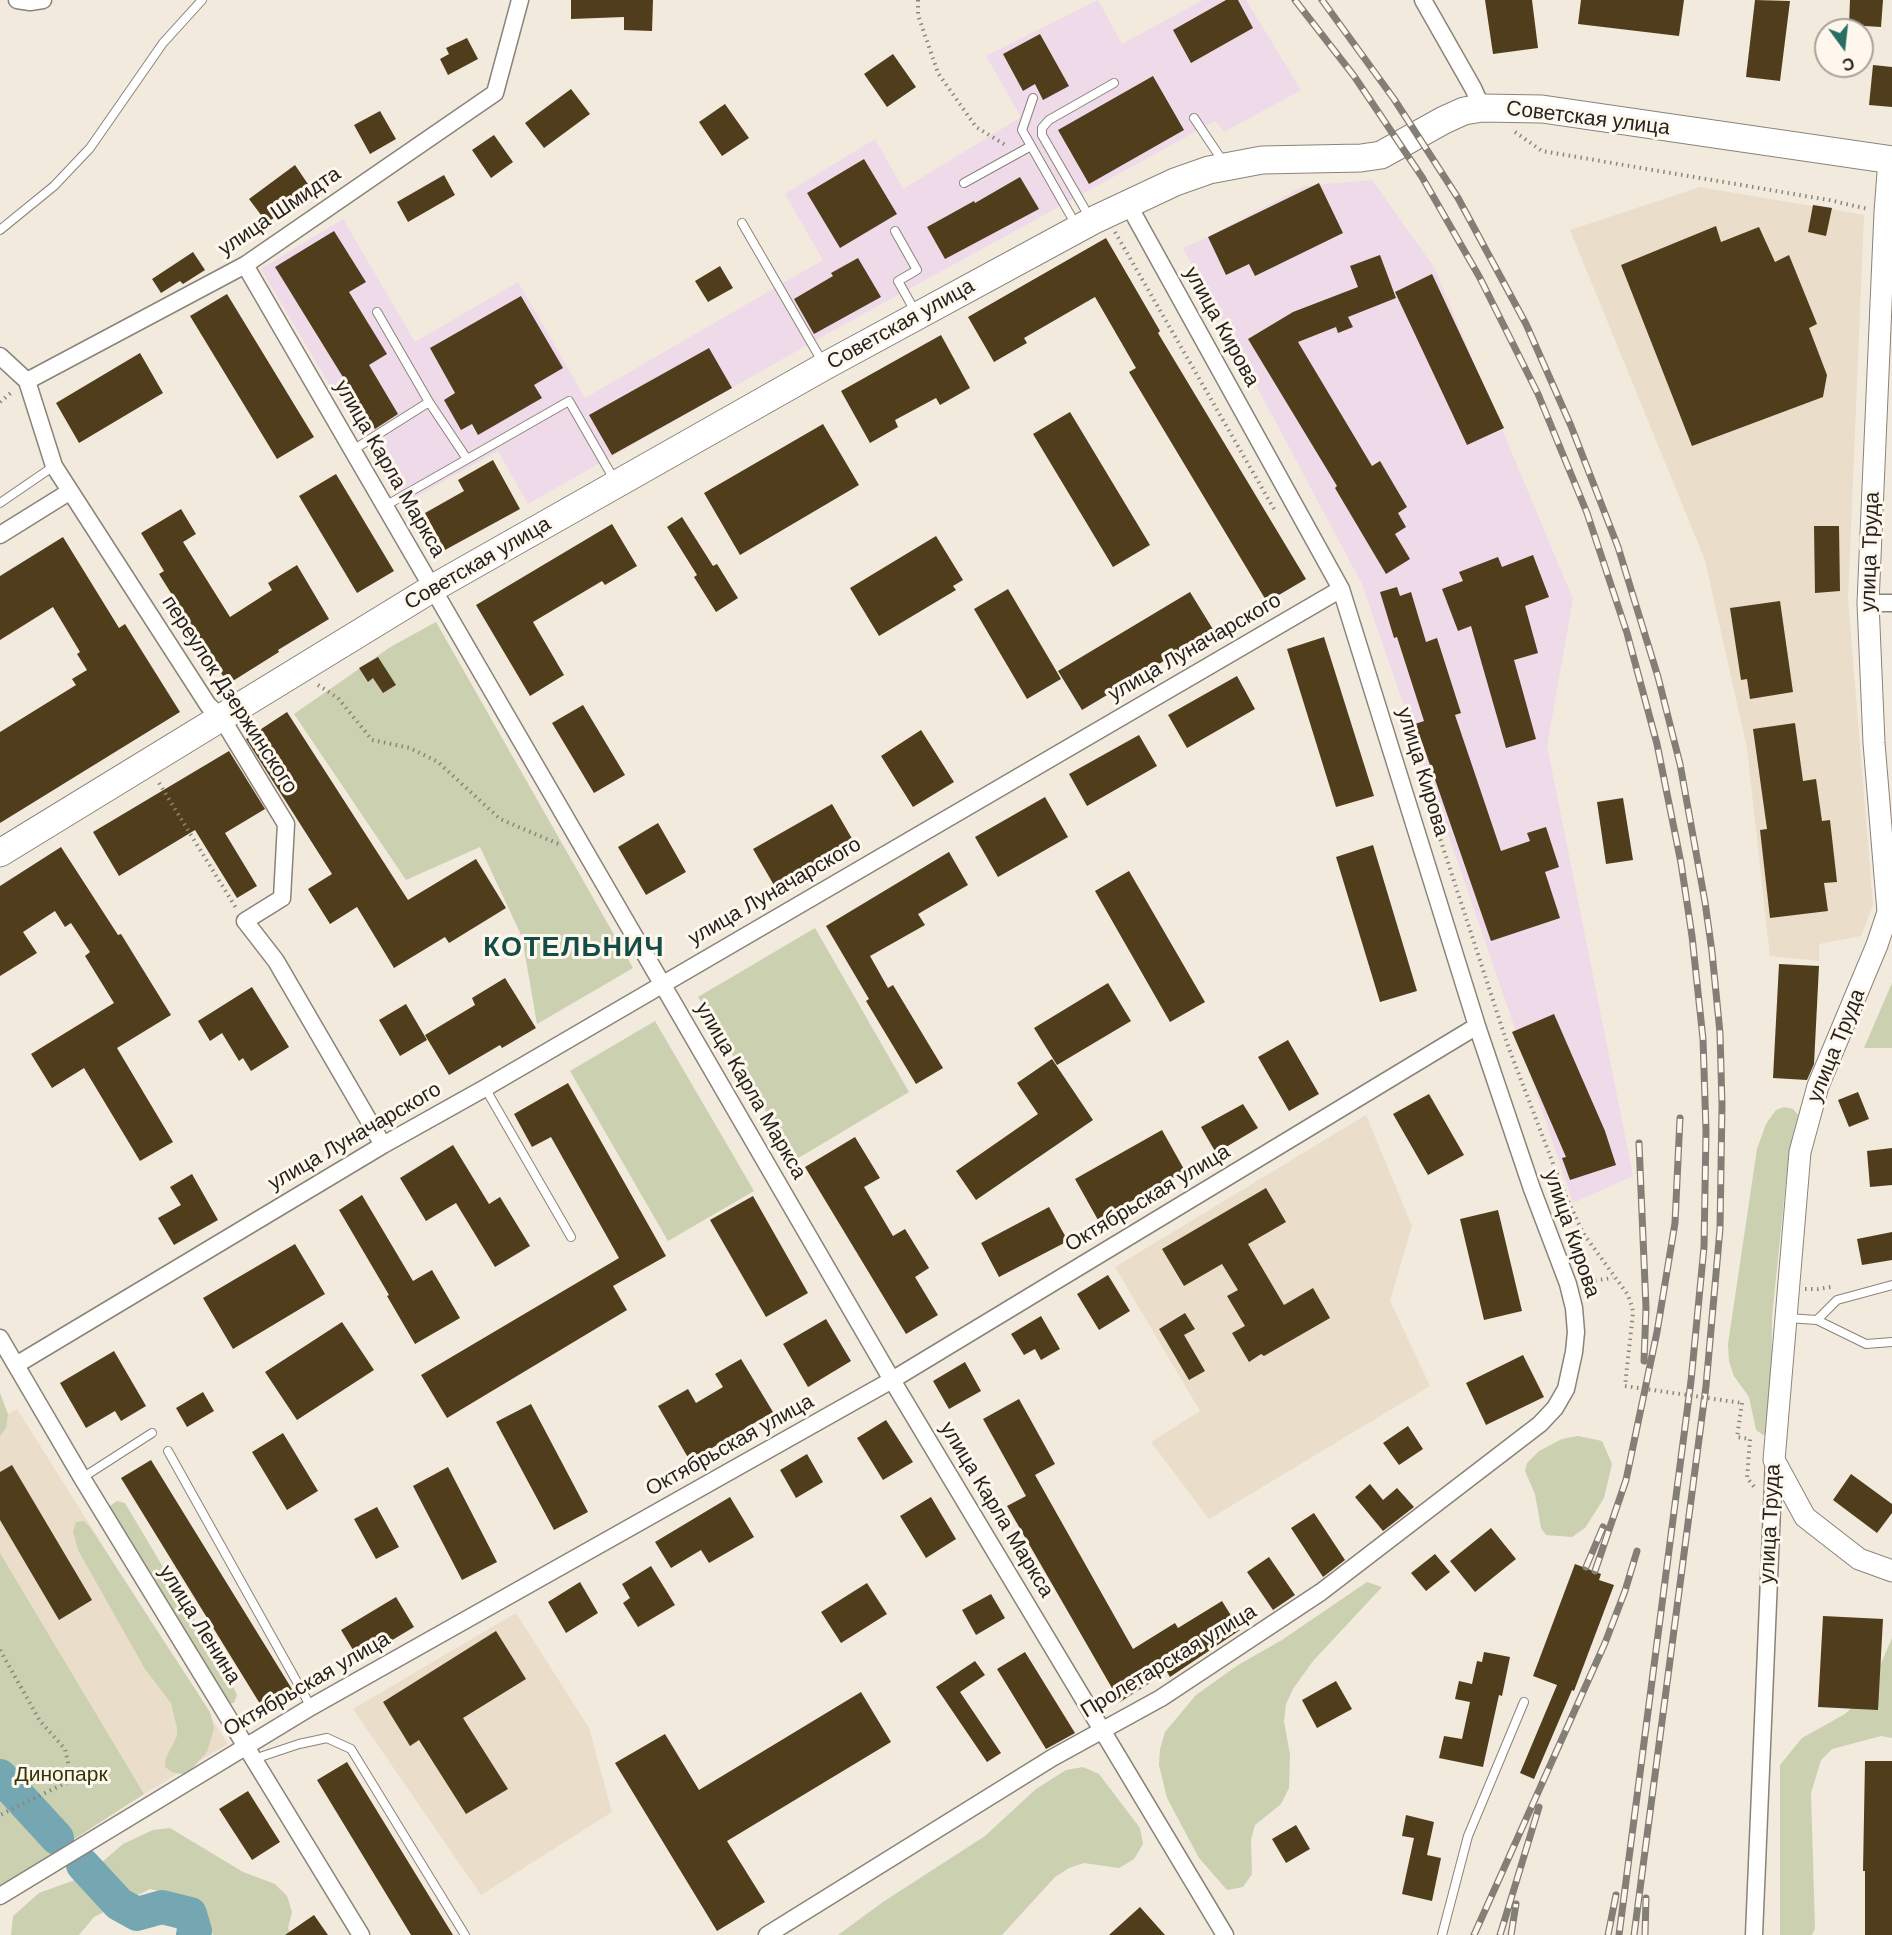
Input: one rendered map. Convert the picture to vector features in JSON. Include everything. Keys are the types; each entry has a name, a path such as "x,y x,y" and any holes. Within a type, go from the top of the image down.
{"main road":[{"name":"Советская улица","path":"0,854 433,588 825,366 1085,225 1175,182 1226,166 1262,160 1361,158 1381,155 1444,120 1464,111 1482,108 1542,109 1891,160"}],"street":[{"path":"17,0 30,2 43,0"},
{"name":"улица Шмидта","path":"27,381 245,266 495,93 520,0"},
{"path":"1423,0 1482,108"},
{"name":"улица Труда","path":"1754,1935 1774,1460 1800,1152 1818,1086 1890,912 1874,743 1868,603 1885,212 1891,160"},
{"name":"улица Кирова","path":"1128,204 1341,589 1477,1026 1532,1189 1568,1284 1574,1308 1576,1332 1566,1389"},
{"name":"улица Карла Маркса","path":"245,266 892,1380 1225,1935"},
{"path":"0,356 27,381"},
{"name":"переулок Дзержинского","path":"27,381 54,466 69,492 208,705 221,717 286,824 282,898 245,921"},
{"path":"0,535 69,492"},
{"name":"улица Луначарского","path":"16,1365 383,1145 485,1088 1341,589"},
{"path":"1868,603 1892,603"},
{"path":"245,921 276,961 383,1145"},
{"name":"Октябрьская улица","path":"0,1896 250,1752 311,1707 892,1380 1477,1026"},
{"name":"улица Ленина","path":"0,1338 82,1478 361,1935"},
{"name":"Пролетарская улица","path":"766,1935 1052,1758 1161,1698 1210,1667 1363,1562 1540,1424 1555,1408 1566,1389"},
{"path":"1774,1460 1805,1517 1859,1559 1892,1571"}],"lane":[{"path":"0,230 54,186 90,148 163,43 201,0"},
{"path":"1085,225 1042,135 1042,128 1049,120 1113,83"},
{"path":"1034,98 1022,130 1030,146 1085,225"},
{"path":"1194,118 1226,166"},
{"path":"964,183 1030,146"},
{"path":"742,223 825,366"},
{"path":"896,231 917,270 898,281 918,316"},
{"path":"377,312 429,402 467,459"},
{"path":"385,506 569,401 616,484"},
{"path":"352,450 429,402"},
{"path":"0,503 54,466"},
{"path":"485,1088 571,1237"},
{"path":"1817,1320 1837,1300 1892,1285"},
{"path":"1787,1318 1817,1320 1866,1344 1892,1342"},
{"path":"82,1478 153,1432"},
{"path":"168,1451 311,1707"},
{"path":"1442,1935 1467,1836 1524,1701"},
{"path":"250,1752 327,1738 351,1749 465,1935"}],"path":[{"path":"918,0 918,15 938,73 976,127 1018,153"},
{"path":"1508,127 1542,151 1829,200 1885,212"},
{"path":"308,690 327,678"},
{"path":"318,684 338,698 372,740 410,748 438,762 500,819 586,855"},
{"path":"149,789 168,777"},
{"path":"159,783 245,921"},
{"path":"1445,851 1508,1046 1564,1192 1583,1233 1613,1278 1628,1295 1633,1313 1625,1386 1742,1403 1737,1437 1750,1438 1747,1478"},
{"path":"1568,1284 1613,1278"},
{"path":"0,1650 40,1721 65,1749 72,1780 0,1815"}],"shaded area":[{"path":"1098,0 1122,44 1203,0 1246,0 1301,90 1224,132 1215,121 816,340 528,504 498,451 401,505 261,269 343,219 415,342 518,282 585,398 823,260 785,194 875,139 903,189 1021,117 986,56"},
{"path":"1372,180 1434,267 1573,599 1547,746 1633,1176 1573,1203 1362,584 1183,248 1304,186"},
{"path":"1700,187 1864,215 1848,599 1873,905 1861,936 1819,944 1819,961 1770,956 1747,748 1705,560 1570,230"},
{"path":"1366,1115 1412,1226 1390,1301 1430,1386 1209,1519 1151,1442 1200,1411 1115,1267"},
{"path":"17,1409 228,1744 144,1794 0,1553 0,1418"},
{"path":"516,1613 589,1728 612,1812 481,1895 353,1709"}],"green space":[{"path":"436,622 633,968 537,1024 522,937 480,847 406,880 294,714 392,646"},
{"path":"815,928 909,1092 795,1160 698,997"},
{"path":"1892,983 1892,1048 1864,1048"},
{"path":"655,1021 754,1191 668,1241 570,1071"},
{"path":"1784,1107 1793,1109 1798,1115 1789,1151 1772,1317 1771,1432 1763,1435 1756,1430 1749,1397 1734,1376 1729,1361 1728,1344 1757,1149 1766,1124 1776,1110"},
{"path":"0,1393 8,1414 6,1428 0,1436"},
{"path":"1578,1436 1602,1441 1612,1464 1604,1498 1585,1528 1572,1537 1546,1535 1541,1528 1535,1494 1525,1471 1527,1463 1539,1451 1562,1439"},
{"path":"117,1501 125,1503 230,1680 237,1695 234,1703 226,1704 111,1514 110,1506"},
{"path":"84,1521 210,1712 214,1728 207,1752 189,1772 181,1774 165,1767 166,1758 177,1736 171,1703 145,1669 78,1550 73,1531 76,1522"},
{"name":"Динопарк","path":"0,1553 144,1794 0,1887"},
{"path":"1367,1582 1382,1587 1313,1661 1293,1689 1286,1704 1284,1721 1290,1755 1289,1788 1281,1804 1255,1825 1251,1840 1252,1874 1243,1887 1227,1890 1199,1858 1167,1798 1159,1765 1160,1749 1165,1732 1196,1695 1238,1665 1282,1640"},
{"path":"1892,1638 1892,1738 1881,1736 1832,1749 1821,1760 1811,1793 1815,1928 1812,1935 1780,1935 1780,1765 1802,1738 1845,1714 1869,1691"},
{"path":"1083,1767 1099,1774 1140,1828 1143,1844 1134,1859 1119,1868 1084,1863 1069,1868 1055,1877 1002,1935 838,1935 883,1902 985,1836 1036,1789 1066,1770"},
{"path":"170,1828 243,1872 275,1884 287,1896 292,1912 288,1928 291,1935 213,1935 208,1920 183,1897 150,1889 94,1917 79,1935 11,1935 13,1916 39,1893 86,1876 123,1844 153,1830"}],"building":[{"path":"571,0 653,0 652,31 624,30 624,17 571,19"},
{"path":"1226,0 1238,0 1253,28 1191,63 1173,30"},
{"path":"1485,0 1532,0 1538,48 1493,54"},
{"path":"1581,0 1684,0 1679,36 1578,24"},
{"path":"1755,0 1790,1 1780,81 1746,77"},
{"path":"1850,0 1883,0 1881,27 1874,27 1874,18 1849,18"},
{"path":"1040,34 1069,86 1043,100 1035,84 1023,91 1003,54"},
{"path":"467,38 478,59 448,75 440,59 449,54 446,48"},
{"path":"893,54 916,87 887,107 864,74"},
{"path":"1874,65 1892,67 1892,107 1869,105"},
{"path":"1153,76 1184,130 1089,184 1058,130"},
{"path":"571,89 590,114 544,148 525,123"},
{"path":"725,104 749,138 722,156 699,122"},
{"path":"380,111 396,139 370,154 354,125"},
{"path":"494,135 513,162 491,178 472,150"},
{"path":"864,159 897,214 840,248 807,193"},
{"path":"295,165 312,190 267,223 249,199"},
{"path":"444,175 455,195 408,222 397,202"},
{"path":"1020,177 1039,209 945,259 927,227"},
{"path":"1319,183 1343,233 1255,276 1249,264 1226,275 1208,237"},
{"path":"1813,205 1832,208 1826,236 1808,232"},
{"path":"1716,226 1721,242 1759,227 1775,262 1789,255 1817,324 1809,328 1827,375 1823,397 1692,446 1621,265"},
{"path":"334,231 366,282 349,292 387,354 369,365 398,414 375,429 275,267"},
{"path":"1106,238 1160,331 1158,333 1306,579 1267,602 1129,372 1136,368 1095,297 1024,338 1027,343 994,362 968,317"},
{"path":"193,252 205,270 183,284 180,281 161,293 152,279"},
{"path":"1380,255 1396,298 1348,317 1353,327 1338,333 1336,327 1298,342 1372,466 1380,461 1407,507 1398,513 1406,527 1395,534 1410,559 1386,574 1335,488 1337,486 1248,339 1293,312 1358,287 1350,266"},
{"path":"858,258 881,297 814,334 794,299 833,276 831,273"},
{"path":"720,266 733,288 708,302 695,281"},
{"path":"1432,274 1504,428 1467,445 1395,292"},
{"path":"227,294 314,437 277,459 190,316"},
{"path":"521,296 563,368 534,385 542,398 478,435 472,424 461,430 444,400 455,393 430,348"},
{"path":"941,335 970,388 940,405 936,398 895,420 898,427 870,443 841,391"},
{"path":"709,348 732,388 612,455 589,415"},
{"path":"140,353 163,393 79,443 56,403"},
{"path":"1070,412 1150,545 1113,567 1033,434"},
{"path":"823,424 859,485 740,555 704,493"},
{"path":"493,460 520,509 445,550 425,513 464,491 458,480"},
{"path":"336,474 394,571 357,593 299,496"},
{"path":"181,509 196,534 183,542 230,617 272,590 268,583 297,565 329,619 228,684 159,574 164,571 141,533"},
{"path":"682,517 713,566 717,564 738,598 716,612 694,577 697,575 667,527"},
{"path":"612,524 637,566 605,585 602,581 533,622 564,675 530,696 476,605"},
{"path":"1814,526 1839,526 1840,591 1815,593"},
{"path":"936,536 963,580 953,586 956,590 879,636 850,588"},
{"path":"63,537 119,628 125,624 180,712 0,823 0,732 76,685 72,679 87,670 77,654 80,652 53,607 0,640 0,576"},
{"path":"1533,555 1549,597 1525,606 1538,653 1514,660 1536,739 1506,748 1471,626 1458,631 1442,589 1463,581 1459,572 1498,557 1502,567"},
{"path":"1397,587 1400,596 1411,592 1426,642 1437,638 1461,713 1455,715 1501,851 1530,841 1527,833 1546,827 1559,867 1545,872 1560,918 1491,941 1422,742 1420,743 1415,724 1424,721 1380,592"},
{"path":"1008,589 1061,679 1027,699 974,609"},
{"path":"1190,592 1214,631 1082,710 1058,671"},
{"path":"1780,601 1793,692 1750,699 1747,679 1741,680 1730,608"},
{"path":"1324,637 1374,796 1336,807 1287,649"},
{"path":"378,657 396,685 383,693 373,678 368,682 359,668"},
{"path":"1237,676 1255,709 1187,748 1168,715"},
{"path":"583,705 625,775 594,793 552,723"},
{"path":"287,712 408,900 476,859 506,908 449,943 445,937 394,968 357,907 330,924 308,889 332,874 246,739"},
{"path":"1795,723 1803,781 1816,779 1822,821 1830,820 1837,882 1824,883 1828,911 1770,918 1760,830 1767,829 1753,729"},
{"path":"921,730 954,782 913,807 881,756"},
{"path":"1139,735 1157,766 1087,806 1069,774"},
{"path":"229,751 265,809 225,833 257,886 237,898 195,830 119,876 93,832"},
{"path":"1045,797 1068,837 998,877 975,837"},
{"path":"1623,798 1633,860 1606,864 1597,802"},
{"path":"832,804 854,842 775,887 753,849"},
{"path":"658,823 686,872 646,895 618,847"},
{"path":"1373,845 1417,991 1380,1002 1336,857"},
{"path":"61,847 118,935 121,934 171,1015 117,1048 173,1142 140,1161 84,1068 52,1088 31,1054 114,1003 85,956 90,952 71,923 65,927 55,911 23,932 37,953 0,976 0,886"},
{"path":"949,852 968,885 918,914 925,925 870,956 888,988 893,985 943,1068 916,1084 866,1001 869,999 826,926"},
{"path":"1129,871 1205,1002 1170,1022 1095,891"},
{"path":"1779,964 1819,966 1814,1064 1807,1080 1773,1078"},
{"path":"505,978 536,1028 502,1048 500,1045 449,1075 425,1035 475,1005 472,998"},
{"path":"1108,983 1131,1021 1057,1065 1034,1028"},
{"path":"252,987 289,1047 251,1071 243,1058 239,1061 222,1033 210,1041 198,1021"},
{"path":"406,1004 427,1040 400,1056 379,1020"},
{"path":"1554,1014 1605,1131 1616,1165 1570,1180 1562,1158 1566,1157 1512,1032"},
{"path":"1288,1040 1319,1094 1289,1111 1258,1057"},
{"path":"1052,1059 1093,1120 976,1200 956,1171 1038,1114 1017,1083"},
{"path":"568,1083 666,1256 613,1286 627,1310 447,1418 421,1375 619,1258 551,1137 532,1147 514,1114"},
{"path":"1858,1092 1869,1119 1849,1127 1838,1100"},
{"path":"1429,1094 1464,1155 1428,1175 1393,1114"},
{"path":"1243,1104 1258,1128 1216,1153 1201,1127"},
{"path":"1162,1130 1185,1171 1098,1220 1075,1179"},
{"path":"855,1137 880,1178 864,1187 893,1236 905,1229 929,1268 915,1277 938,1315 906,1334 805,1167"},
{"path":"453,1145 489,1204 500,1197 530,1246 495,1267 456,1203 426,1221 400,1178"},
{"path":"1892,1148 1892,1185 1870,1187 1867,1151"},
{"path":"192,1174 218,1220 174,1245 158,1218 181,1205 170,1187"},
{"path":"1266,1188 1286,1222 1248,1244 1284,1305 1313,1288 1330,1318 1264,1356 1261,1354 1249,1362 1232,1333 1245,1326 1227,1296 1238,1290 1222,1264 1184,1286 1162,1249"},
{"path":"362,1195 413,1281 432,1270 460,1318 415,1344 339,1210"},
{"path":"753,1196 808,1293 766,1317 710,1220"},
{"path":"1049,1207 1068,1241 999,1277 981,1243"},
{"path":"1498,1210 1522,1311 1484,1320 1460,1219"},
{"path":"1892,1232 1892,1260 1862,1265 1857,1239"},
{"path":"295,1244 325,1294 233,1349 203,1298"},
{"path":"1108,1275 1130,1311 1099,1330 1077,1294"},
{"path":"1185,1313 1195,1329 1184,1335 1205,1371 1189,1380 1159,1329"},
{"path":"1041,1316 1060,1349 1041,1360 1035,1349 1024,1355 1011,1334"},
{"path":"826,1319 851,1361 808,1387 783,1344"},
{"path":"342,1322 374,1370 297,1420 265,1372"},
{"path":"114,1351 146,1406 121,1421 115,1411 86,1428 60,1383"},
{"path":"1523,1355 1544,1397 1486,1425 1466,1383"},
{"path":"741,1359 773,1412 690,1461 658,1406 688,1389 696,1403 723,1387 715,1374"},
{"path":"965,1362 981,1391 949,1409 933,1381"},
{"path":"203,1392 214,1411 187,1427 176,1408"},
{"path":"1019,1399 1055,1464 1035,1475 1133,1649 1175,1623 1178,1628 1222,1601 1240,1630 1170,1677 1167,1672 1120,1702 1007,1506 1026,1496 983,1419"},
{"path":"531,1404 588,1512 554,1530 496,1422"},
{"path":"886,1420 913,1462 883,1480 857,1438"},
{"path":"1408,1426 1423,1449 1399,1465 1383,1443"},
{"path":"283,1433 318,1491 287,1510 252,1452"},
{"path":"807,1454 823,1482 796,1498 780,1470"},
{"path":"151,1460 295,1694 265,1712 121,1478"},
{"path":"12,1465 92,1600 59,1620 0,1520 0,1472"},
{"path":"448,1467 497,1562 462,1580 413,1486"},
{"path":"1851,1474 1892,1504 1892,1513 1877,1533 1833,1500"},
{"path":"1370,1484 1383,1500 1397,1488 1414,1507 1383,1531 1355,1497"},
{"path":"730,1497 754,1537 709,1563 701,1550 671,1568 655,1542"},
{"path":"931,1497 956,1539 926,1558 900,1516"},
{"path":"377,1507 399,1547 376,1559 354,1519"},
{"path":"1314,1513 1345,1560 1323,1577 1291,1528"},
{"path":"1491,1528 1516,1559 1475,1592 1450,1561"},
{"path":"1435,1554 1450,1572 1426,1591 1411,1573"},
{"path":"1269,1557 1295,1595 1273,1610 1247,1572"},
{"path":"1575,1564 1601,1574 1599,1580 1614,1585 1574,1691 1572,1690 1534,1779 1520,1773 1557,1685 1533,1676"},
{"path":"651,1566 675,1605 638,1627 623,1603 630,1598 622,1584"},
{"path":"580,1582 598,1613 566,1633 548,1602"},
{"path":"867,1583 887,1614 841,1643 821,1612"},
{"path":"991,1594 1005,1618 976,1635 962,1610"},
{"path":"396,1597 414,1627 359,1660 341,1630"},
{"path":"1823,1616 1883,1619 1878,1710 1818,1707"},
{"path":"496,1631 526,1679 463,1718 508,1789 466,1814 419,1740 410,1746 383,1702"},
{"path":"1025,1652 1075,1733 1046,1749 997,1669"},
{"path":"1484,1652 1510,1657 1483,1767 1439,1758 1444,1736 1462,1739 1470,1702 1455,1699 1459,1681 1472,1684 1477,1661 1482,1662"},
{"path":"975,1661 985,1675 960,1692 1001,1753 987,1762 936,1687"},
{"path":"1336,1681 1352,1709 1317,1728 1302,1700"},
{"path":"861,1692 891,1742 727,1841 765,1902 717,1931 615,1763 665,1734 699,1790"},
{"path":"1865,1761 1892,1761 1892,1935 1865,1935 1865,1871 1863,1871"},
{"path":"347,1762 453,1935 411,1935 317,1780"},
{"path":"248,1791 280,1842 252,1860 219,1809"},
{"path":"1406,1815 1434,1822 1427,1855 1441,1858 1432,1901 1402,1894 1414,1838 1402,1836"},
{"path":"1296,1825 1310,1849 1286,1863 1272,1839"},
{"path":"1140,1907 1165,1935 1109,1935"},
{"path":"314,1915 328,1935 285,1935"}],"waterway":[{"path":"0,1776 57,1838"},
{"path":"83,1865 119,1904 137,1914 162,1907 190,1914 195,1931 193,1935"}],"railway":[{"path":"1295,0 1354,76 1422,177 1480,278 1538,394 1587,513 1627,633 1657,744 1681,863 1692,936 1703,1039 1706,1131 1704,1247 1691,1381 1619,1935"},
{"path":"1322,0 1394,99 1458,198 1526,324 1571,426 1618,547 1658,677 1680,764 1705,902 1720,1033 1722,1105 1720,1229 1706,1386 1634,1935"},
{"path":"1595,1571 1626,1480 1657,1332 1675,1223 1680,1118"},
{"path":"1639,1143 1646,1308 1644,1361"},
{"path":"1586,1567 1603,1527"},
{"path":"1474,1935 1605,1643 1625,1591 1637,1551"},
{"path":"1500,1935 1539,1807"},
{"path":"1608,1935 1616,1895"},
{"path":"1645,1935 1646,1898"},
{"path":"1511,1935 1516,1904"}],"district":[{"name":"КОТЕЛЬНИЧ","path":"574,949"}]}
